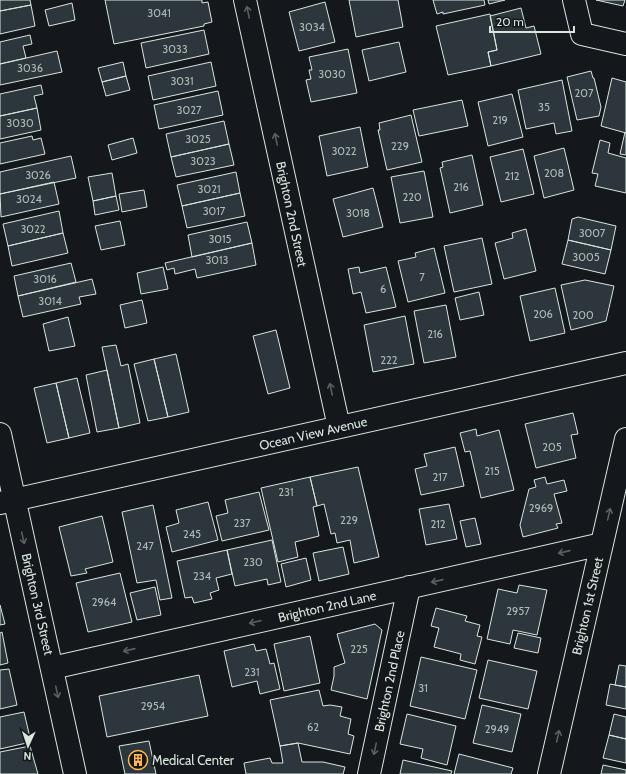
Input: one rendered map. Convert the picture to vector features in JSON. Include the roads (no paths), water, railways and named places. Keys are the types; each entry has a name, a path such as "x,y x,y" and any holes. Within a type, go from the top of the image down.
{"street":[{"name":"Brighton 2nd Street","path":"245,0 339,427"},
{"path":"574,0 582,34 626,44"},
{"name":"Ocean View Avenue","path":"7,502 626,363"},
{"name":"Brighton 3rd Street","path":"0,434 7,502 52,668 75,774"},
{"name":"Brighton 1st Street","path":"549,774 626,438"},
{"name":"Brighton 2nd Lane","path":"52,668 602,544"},
{"name":"Brighton 2nd Place","path":"369,774 409,587"}],"place":[{"name":"Medical Center","path":"138,760"}]}
